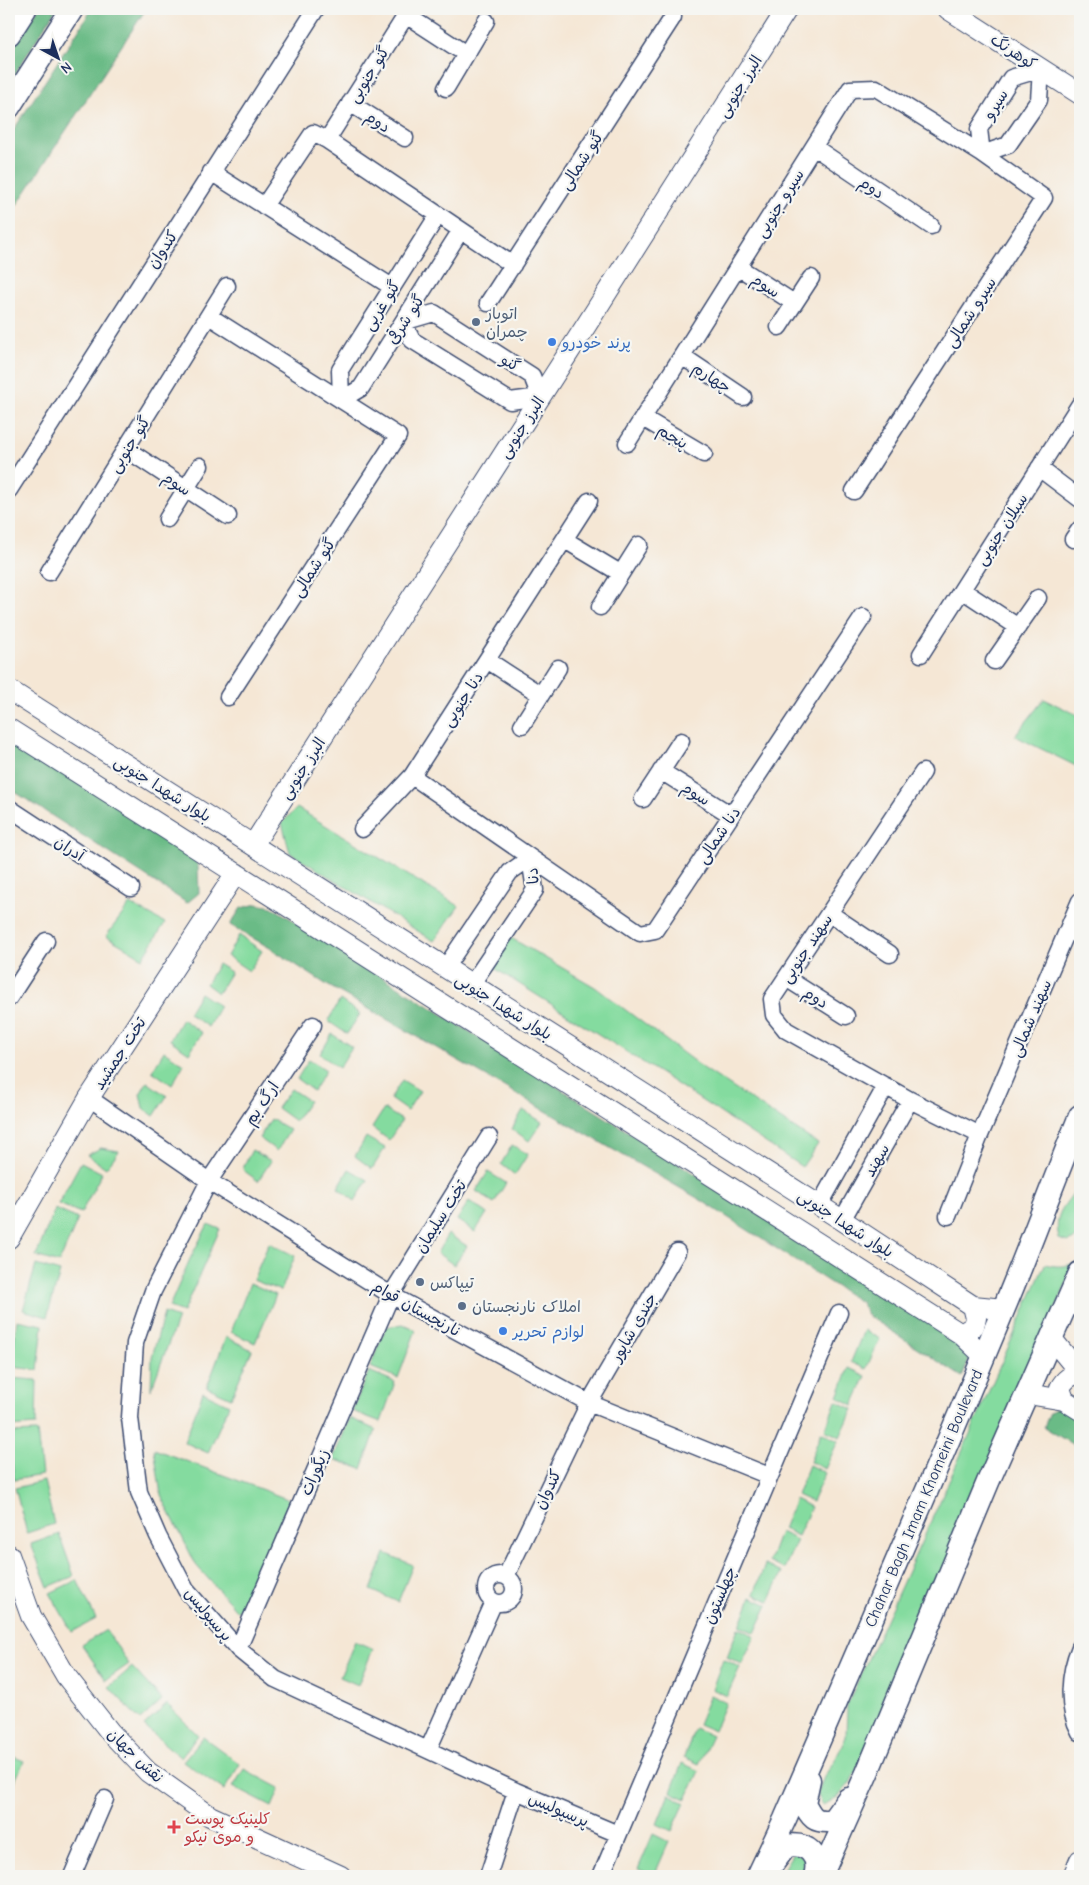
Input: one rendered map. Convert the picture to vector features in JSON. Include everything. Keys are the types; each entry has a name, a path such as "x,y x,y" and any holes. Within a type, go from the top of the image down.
{"main road":[{"path":"9,34 25,9"},
{"path":"9,107 72,9"},
{"name":"Chahar Bagh Imam Khomeini Boulevard","path":"758,1876 816,1748 1004,1309 1032,1242 1049,1190 1080,1116"},
{"path":"821,1876 867,1773 988,1482 1080,1273"},
{"path":"816,1748 804,1803 811,1816 820,1822 832,1821 867,1773"},
{"path":"763,1876 786,1846 797,1844 806,1848 813,1855 818,1866 815,1876"}],"street":[{"name":"کندوان","path":"9,490 316,9"},
{"name":"البرز جنوبی","path":"253,845 787,9"},
{"name":"کوهرنگ","path":"948,9 1080,94"},
{"path":"408,12 466,54"},
{"name":"گنو جنوبی","path":"327,140 408,12"},
{"name":"گنو شمالی","path":"488,304 674,17"},
{"path":"446,88 486,21"},
{"name":"سیرو","path":"1041,69 1039,100 1008,145 982,154 979,130 1011,78 1041,69"},
{"name":"سیرو جنوبی","path":"627,443 850,89 876,88 982,154"},
{"name":"دوم","path":"350,103 405,138"},
{"path":"264,206 314,133 513,265"},
{"name":"دوم","path":"814,147 931,226"},
{"name":"سیرو شمالی","path":"854,491 1044,198 982,154"},
{"path":"211,172 392,287"},
{"name":"گنو غربی","path":"341,400 340,370 438,215"},
{"name":"گنو شرقی","path":"341,400 361,388 462,230"},
{"name":"سوم","path":"738,267 794,303"},
{"path":"779,327 810,278"},
{"name":"گنو جنوبی","path":"49,572 227,286"},
{"name":"گنو","path":"434,313 532,376 540,397 510,401 412,340 403,322 434,313"},
{"path":"209,316 341,400"},
{"name":"چهارم","path":"682,356 743,397"},
{"name":"گنو شمالی","path":"228,697 398,436 341,400"},
{"name":"سبلان جنوبی","path":"921,654 1080,404"},
{"name":"پنجم","path":"643,418 704,454"},
{"name":"سوم","path":"126,449 228,516"},
{"path":"167,519 200,466"},
{"path":"1039,468 1080,499"},
{"name":"دنا جنوبی","path":"362,829 412,776 589,501"},
{"path":"565,540 620,573"},
{"path":"600,607 639,545"},
{"path":"962,590 1018,627"},
{"path":"994,661 1038,598"},
{"name":"دنا شمالی","path":"530,858 640,933 655,930 863,617"},
{"path":"487,660 541,695"},
{"path":"522,725 558,668"},
{"name":"بلوار شهدا جنوبی","path":"9,690 842,1220 973,1306 1004,1309"},
{"name":"بلوار شهدا جنوبی","path":"9,728 961,1334 984,1356"},
{"path":"644,799 681,741"},
{"name":"سوم","path":"661,771 731,815"},
{"name":"سهند جنوبی","path":"886,1086 786,1030 774,1014 772,999 923,772"},
{"path":"412,776 530,858"},
{"name":"آدران","path":"9,808 131,888"},
{"name":"دنا","path":"445,968 510,872 530,858 535,890 471,985"},
{"name":"تخت جمشید","path":"9,1238 89,1098 236,873"},
{"name":"سهند شمالی","path":"948,1216 980,1135 1080,901"},
{"path":"829,913 890,954"},
{"path":"9,998 46,941"},
{"name":"دوم","path":"786,978 846,1016"},
{"name":"ارگ بم","path":"209,1181 313,1025"},
{"path":"886,1086 980,1135"},
{"name":"سهند","path":"819,1206 886,1086"},
{"name":"نارنجستان قوام","path":"89,1098 209,1181 391,1295 589,1403 769,1476"},
{"name":"سهند","path":"842,1220 910,1100"},
{"name":"تخت سلیمان","path":"391,1295 489,1136"},
{"name":"پرسپولیس","path":"209,1181 154,1291 135,1343 130,1418 139,1492 158,1536 186,1590 238,1649 275,1679 516,1791 618,1834"},
{"name":"جندی شاپور","path":"589,1403 677,1252"},
{"name":"زیگورات","path":"238,1649 391,1295"},
{"path":"961,1334 974,1326 976,1318 973,1306"},
{"name":"چهلستون","path":"600,1876 839,1313"},
{"path":"1052,1340 1080,1373 1075,1374 1062,1383 1060,1388 1072,1405"},
{"path":"1028,1394 1072,1405"},
{"name":"کندوان","path":"428,1750 494,1602 486,1592 487,1583 489,1579 497,1575 506,1576 589,1403"},
{"name":"نقش جهان","path":"9,1555 31,1616 66,1676 110,1732 148,1772 210,1816 340,1876"},
{"path":"1080,1647 1076,1657 1070,1689 1075,1723 1080,1732"},
{"path":"488,1876 516,1791"},
{"path":"72,1876 105,1799"},
{"path":"1073,1876 1080,1860"}],"green space":[{"path":"38,9 56,9 9,83 9,55"},
{"path":"92,9 146,9 9,217 9,137"},
{"path":"1044,699 1080,716 1080,768 1015,736"},
{"path":"9,733 188,846 198,866 199,893 187,903 9,788"},
{"path":"297,808 459,906 434,941 290,853 282,823"},
{"path":"130,904 165,923 143,958 106,936"},
{"path":"257,904 272,907 963,1343 970,1357 962,1377 867,1315 862,1303 699,1199 327,985 230,925 241,908"},
{"path":"239,935 262,951 249,971 227,956"},
{"path":"511,938 595,987 703,1068 818,1144 802,1167 666,1077 491,966"},
{"path":"218,964 231,972 218,993 206,984"},
{"path":"200,993 220,1006 208,1027 188,1013"},
{"path":"340,1000 360,1014 347,1034 328,1021"},
{"path":"182,1019 202,1033 189,1053 170,1040"},
{"path":"332,1034 352,1047 339,1068 320,1054"},
{"path":"164,1051 184,1064 172,1085 152,1071"},
{"path":"309,1059 326,1070 313,1091 297,1079"},
{"path":"402,1080 420,1091 407,1111 390,1099"},
{"path":"147,1082 167,1096 154,1116 143,1108 140,1094"},
{"path":"291,1089 309,1101 295,1121 277,1108"},
{"path":"384,1109 402,1120 389,1140 372,1128"},
{"path":"523,1110 542,1122 529,1141 512,1129"},
{"path":"271,1119 290,1130 277,1151 259,1138"},
{"path":"366,1137 385,1148 372,1169 355,1156"},
{"path":"512,1145 528,1154 515,1175 501,1164"},
{"path":"101,1148 119,1151 106,1168 87,1155"},
{"path":"252,1150 271,1161 258,1181 243,1170"},
{"path":"81,1162 102,1173 81,1213 58,1204"},
{"path":"349,1169 368,1180 355,1201 338,1188"},
{"path":"488,1172 506,1183 494,1203 476,1191"},
{"path":"1080,1181 1080,1234 1077,1238 1067,1242 1059,1239 1058,1221 1063,1208"},
{"path":"469,1201 487,1213 475,1232 457,1220"},
{"path":"55,1209 78,1219 59,1263 36,1256"},
{"path":"208,1224 220,1229 183,1312 169,1307 190,1259"},
{"path":"448,1234 467,1246 454,1265 437,1253"},
{"path":"269,1243 295,1256 281,1291 253,1280"},
{"path":"1075,1263 892,1697 850,1783 837,1798 823,1805 817,1794 846,1737 847,1705 1045,1264 1060,1266"},
{"path":"36,1265 60,1272 47,1317 23,1310"},
{"path":"250,1283 276,1295 255,1343 231,1332"},
{"path":"164,1313 178,1318 151,1390 152,1357"},
{"path":"17,1320 43,1325 38,1370 11,1367"},
{"path":"403,1324 416,1330 398,1378 370,1367 386,1327"},
{"path":"864,1330 880,1339 866,1369 851,1362"},
{"path":"226,1337 252,1350 231,1398 207,1387"},
{"path":"849,1368 866,1376 853,1405 838,1397"},
{"path":"369,1371 395,1382 381,1422 352,1411"},
{"path":"9,1378 37,1380 36,1425 9,1427"},
{"path":"203,1392 229,1405 208,1453 184,1442"},
{"path":"836,1401 853,1409 840,1437 825,1430"},
{"path":"1057,1408 1080,1415 1080,1449 1044,1427 1050,1412"},
{"path":"350,1418 376,1430 362,1469 333,1459"},
{"path":"37,1432 42,1475 14,1480 9,1433"},
{"path":"821,1432 838,1441 825,1469 810,1462"},
{"path":"154,1449 290,1500 238,1612 196,1565 161,1495"},
{"path":"809,1465 825,1473 812,1502 797,1495"},
{"path":"44,1481 54,1524 27,1533 15,1488"},
{"path":"795,1499 811,1507 798,1536 783,1529"},
{"path":"780,1532 797,1540 784,1569 769,1562"},
{"path":"59,1534 74,1576 48,1587 31,1544"},
{"path":"385,1553 413,1565 398,1602 371,1590"},
{"path":"765,1565 782,1573 769,1601 754,1594"},
{"path":"77,1580 96,1619 72,1632 50,1593"},
{"path":"751,1597 768,1605 755,1633 740,1626"},
{"path":"738,1628 755,1636 742,1664 727,1657"},
{"path":"106,1630 129,1664 106,1680 82,1645"},
{"path":"355,1641 373,1649 358,1685 340,1677"},
{"path":"723,1659 740,1667 727,1696 712,1689"},
{"path":"132,1667 162,1700 140,1720 109,1687"},
{"path":"710,1695 726,1703 714,1731 698,1724"},
{"path":"167,1704 198,1735 181,1758 144,1726"},
{"path":"695,1728 712,1736 699,1764 684,1757"},
{"path":"203,1737 240,1764 224,1790 183,1761"},
{"path":"9,1755 24,1761 9,1794"},
{"path":"682,1763 699,1771 686,1799 671,1792"},
{"path":"244,1769 280,1788 272,1807 233,1787"},
{"path":"669,1794 685,1803 672,1831 657,1824"},
{"path":"653,1834 669,1842 654,1876 638,1869"},
{"path":"795,1850 809,1864 805,1876 781,1876 785,1866"}],"place":[{"name":"اتوبار چمران","path":"476,322"},
{"name":"پرند خودرو","path":"552,342"},
{"name":"تیپاکس","path":"420,1282"},
{"name":"املاک نارنجستان","path":"462,1306"},
{"name":"لوازم تحریر","path":"503,1331"},
{"name":"کلینیک پوست و موی نیکو","path":"174,1827"}]}
